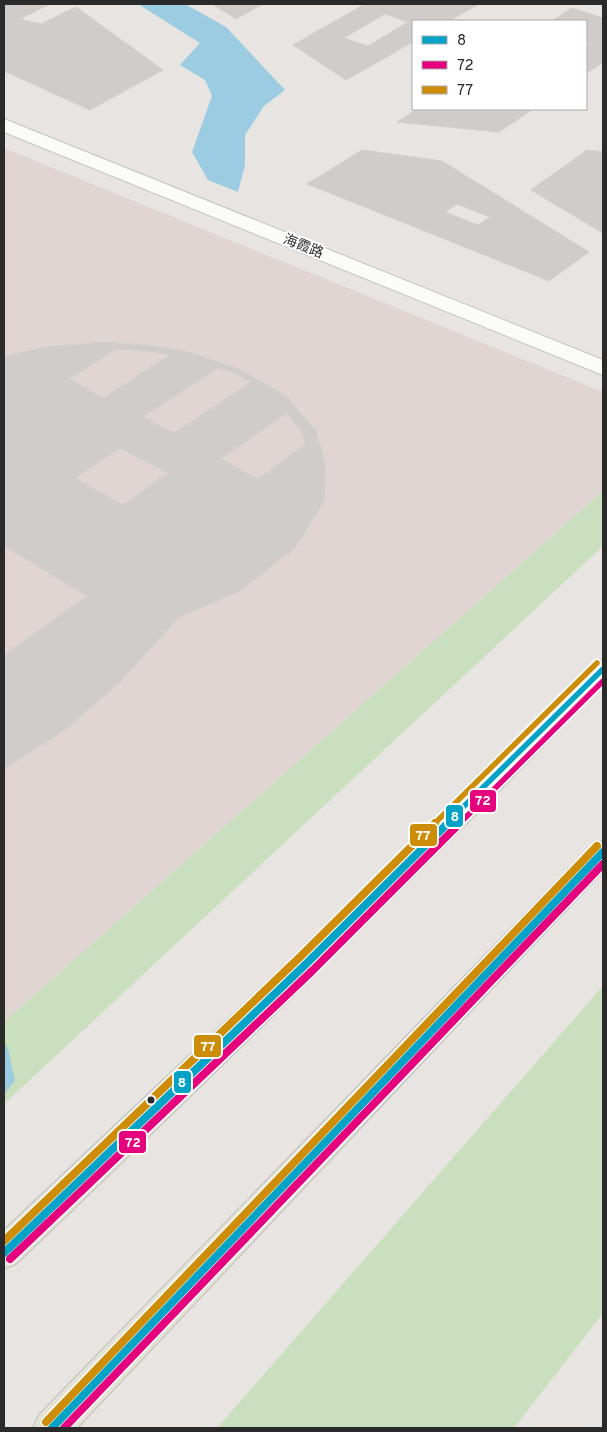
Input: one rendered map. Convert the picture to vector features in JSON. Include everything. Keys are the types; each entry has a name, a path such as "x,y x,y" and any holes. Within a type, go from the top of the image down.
{"main road":[{"path":"4,1252 168,1098 505,769 603,669"},
{"path":"52,1428 603,852"}],"street":[{"name":"海霞路","path":"4,125 603,368"}],"shaded area":[{"path":"4,148 603,392 603,491 4,1022"}],"green space":[{"path":"603,491 603,546 4,1104 4,1022"},
{"path":"603,986 603,1313 514,1428 217,1428"}],"water":[{"path":"138,4 185,4 226,27 285,90 264,106 245,135 245,165 238,192 208,180 192,152 212,96 205,80 180,65 200,43"},
{"path":"4,1042 8,1048 15,1081 4,1094"}],"building":[{"path":"4,4 50,4 20,19 41,24 76,7 163,70 90,110 4,71"},
{"path":"212,4 263,4 236,19"},
{"path":"365,4 479,4 451,20 412,20 412,43 346,80 293,45","holes":["385,14 408,22 368,46 344,38"]},
{"path":"572,8 603,18 603,62 587,73 587,45 590,43 587,42 587,20 554,20"},
{"path":"415,110 532,110 499,132 397,122"},
{"path":"362,150 442,161 589,252 549,281 307,184","holes":["457,204 490,217 478,225 445,212"]},
{"path":"587,150 603,152 603,233 531,190"},
{"path":"104,342 154,346 192,353 241,370 286,396 316,431 325,464 324,501 296,547 240,591 179,617 117,685 67,728 4,769 4,655 87,596 4,546 4,356 47,347","holes":["116,349 170,355 104,398 69,379","218,368 236,373 251,382 174,433 143,417","287,413 302,433 306,444 258,479 221,459","120,448 168,473 123,505 75,478"]}],"transit line":[{"name":"77","path":"4,1241 300,957 597,663"},
{"name":"8","path":"4,1253 306,964 603,669"},
{"name":"72","path":"10,1259 313,970 603,681"},
{"name":"77","path":"46,1422 597,846"},
{"name":"8","path":"52,1428 603,852"},
{"name":"72","path":"64,1428 603,864"}]}
